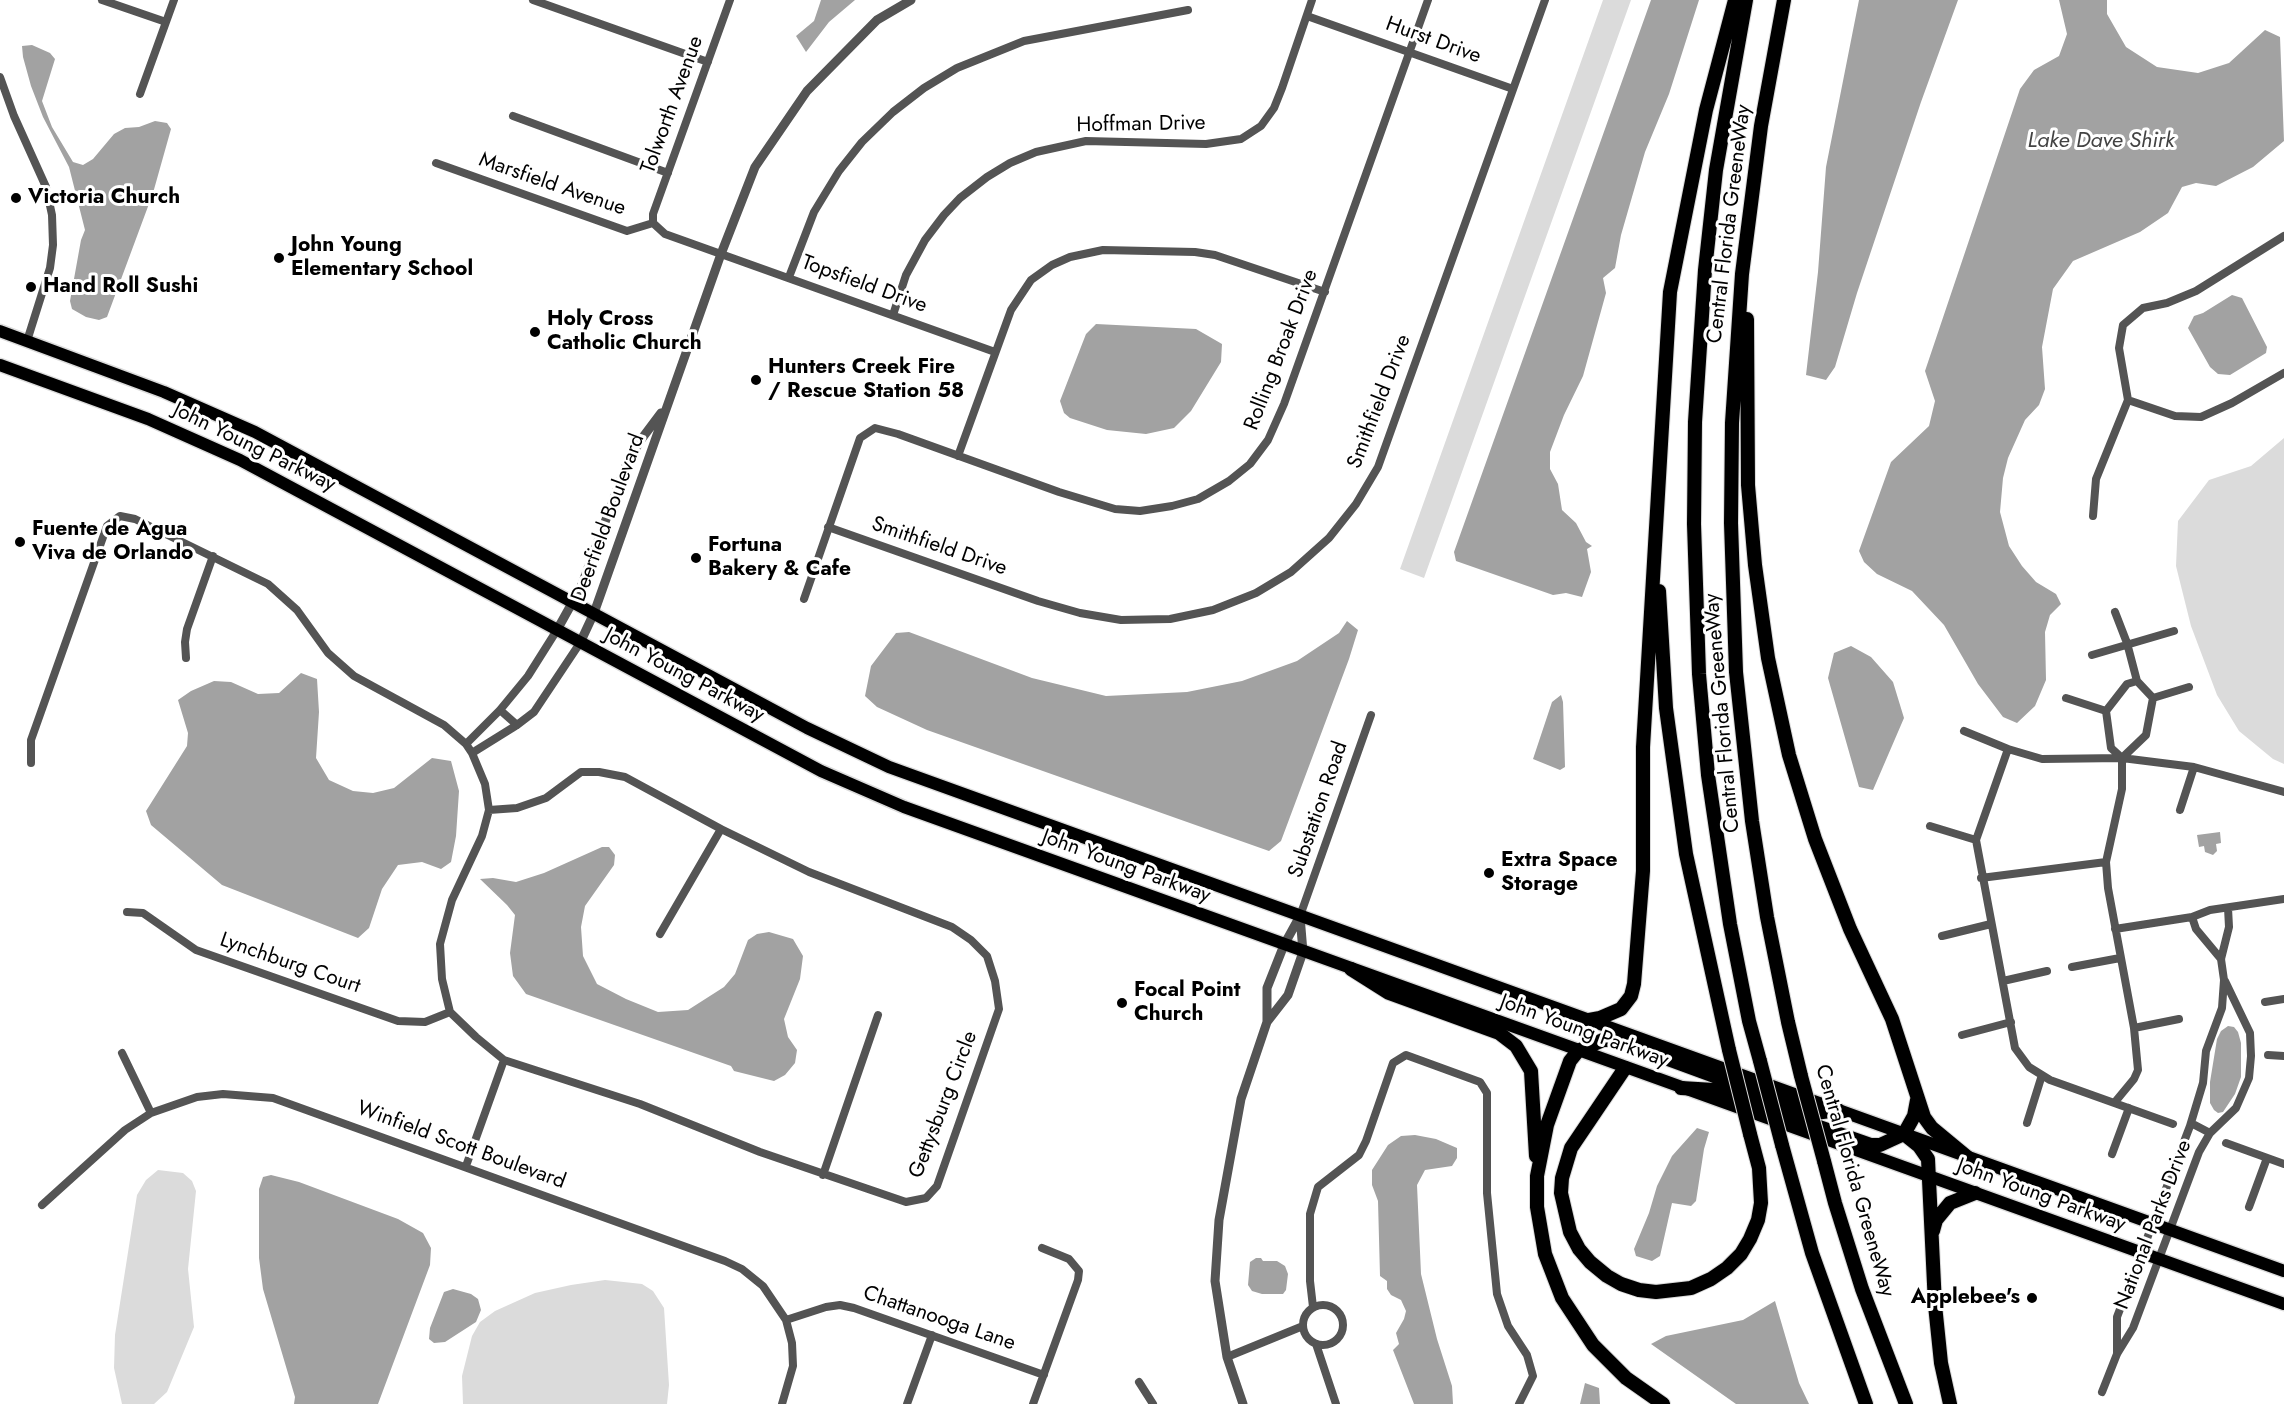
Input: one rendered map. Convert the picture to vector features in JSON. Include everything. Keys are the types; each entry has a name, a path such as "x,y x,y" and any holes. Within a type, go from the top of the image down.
{"highway":[{"path":"1589,1020 1621,1009 1631,996 1634,984 1643,871 1643,747 1670,292 1706,110 1735,0"},
{"name":"Central Florida GreeneWay","path":"1746,0 1724,120 1705,270 1695,422 1694,524 1699,674 1710,785 1730,924 1749,1021 1812,1253 1866,1404"},
{"name":"Central Florida GreeneWay","path":"1784,0 1761,126 1747,224 1735,374 1731,474 1734,620 1741,721 1759,869 1788,1022 1801,1076 1835,1203 1859,1279 1906,1404"},
{"path":"1761,126 1751,233 1746,325 1747,403 1750,508 1755,565 1768,658 1789,755 1815,839 1850,929 1892,1019 1917,1100 1932,1128 1967,1157"},
{"name":"John Young Parkway","path":"0,331 155,388 255,432 807,728 889,766 2284,1271"},
{"name":"John Young Parkway","path":"0,365 148,419 240,460 821,771 904,807 2284,1304"},
{"path":"1625,1068 1571,1148 1562,1178 1561,1193 1567,1224 1579,1249 1590,1262 1621,1284 1639,1290 1656,1292 1691,1288 1712,1279 1741,1254 1758,1220 1761,1203 1759,1168 1729,1050 1686,854 1666,708 1655,534"},
{"path":"1351,969 1389,993 1499,1034 1516,1046 1531,1071 1537,1207 1540,1233 1554,1279 1562,1298 1588,1338 1608,1362 1663,1404"},
{"path":"1537,1176 1547,1125 1570,1061 1578,1051 1603,1040 1616,1040 1815,1113 1838,1110"},
{"path":"1681,1088 1714,1090 1870,1145 1880,1145 1904,1134 1914,1116 1917,1100"},
{"path":"1904,1134 1919,1146 1928,1159 1939,1340 1950,1404"},
{"path":"1931,1235 1936,1220 1950,1203 1975,1193"}],"street":[{"path":"102,0 165,22"},
{"path":"140,94 174,0"},
{"path":"533,0 708,62"},
{"name":"Tolworth Avenue","path":"653,223 653,214 730,0"},
{"name":"Deerfield Boulevard","path":"580,643 594,613 721,254 755,167 807,91 877,20 911,0"},
{"name":"Hoffman Drive","path":"893,315 906,275 925,240 944,215 960,198 987,177 1010,164 1036,152 1086,141 1206,144 1241,139 1261,126 1274,108 1312,0"},
{"name":"Rolling Broak Drive","path":"828,527 860,438 875,428 898,434 1059,492 1115,509 1140,511 1197,499 1229,481 1250,464 1268,440 1284,404 1428,0"},
{"name":"Smithfield Drive","path":"828,527 1038,601 1080,613 1121,620 1170,619 1213,610 1256,593 1291,572 1329,538 1356,504 1378,466 1545,0"},
{"path":"789,277 814,212 839,171 862,142 893,112 924,88 957,68 1024,41 1188,10"},
{"name":"Hurst Drive","path":"1307,16 1513,89"},
{"path":"0,77 14,116 46,188 52,215 53,245 50,268 27,341"},
{"path":"513,116 668,173"},
{"name":"Marsfield Avenue","path":"436,164 627,231 653,223 665,234 721,254"},
{"path":"2093,516 2096,479 2128,400 2119,348 2123,325 2143,308 2167,303 2196,291 2284,236"},
{"path":"958,456 1011,310 1031,280 1052,265 1070,257 1103,250 1195,252 1215,255 1325,292"},
{"name":"Topsfield Drive","path":"721,254 995,352"},
{"path":"2128,400 2175,416 2201,417 2232,403 2284,373"},
{"name":"Deerfield Boulevard","path":"557,630 581,587 625,468 640,441 668,403"},
{"path":"32,763 30,740 107,526 120,516 135,519 268,584 297,610 328,653 354,676 444,725 466,744 486,784 489,810 482,837 452,900 440,944 442,979 450,1012"},
{"path":"804,599 828,527"},
{"path":"186,658 187,628 213,556"},
{"path":"2115,612 2127,643 2137,681 2153,698"},
{"path":"466,744 500,710 528,676 557,630"},
{"path":"2092,654 2174,631"},
{"path":"472,753 534,712 580,643"},
{"path":"2122,758 2111,748 2106,711 2127,684 2137,681"},
{"path":"2153,698 2189,687"},
{"path":"2066,698 2106,711"},
{"path":"2115,1102 2134,1079 2138,1070 2134,1028 2108,888 2106,862 2122,789 2122,758 2146,735 2153,698"},
{"path":"500,710 517,725"},
{"name":"Substation Road","path":"1300,916 1371,715"},
{"path":"1964,731 2008,749 2042,759 2122,758 2194,767 2284,792"},
{"path":"2008,749 1976,840 2015,1048 2029,1067 2050,1080 2173,1124"},
{"path":"2180,810 2194,767"},
{"name":"Gettysburg Circle","path":"450,1012 504,1060 640,1104 824,1175 906,1202 926,1198 936,1186 999,1009 995,981 987,956 971,940 952,927 829,880 721,829 625,777 599,772 581,772 546,798 517,808 489,810"},
{"path":"1930,826 1976,840"},
{"path":"660,934 721,829"},
{"path":"1982,878 2106,862"},
{"path":"2115,929 2192,917 2210,910 2284,899"},
{"name":"National Parks Drive","path":"2117,1354 2117,1317 2192,1122 2204,1083 2205,1051 2222,1008 2224,980 2221,959 2229,927 2228,908"},
{"name":"Lynchburg Court","path":"127,912 143,913 196,950 398,1021 425,1022 450,1012"},
{"path":"1243,1404 1227,1357 1215,1281 1219,1220 1241,1099 1267,1022 1268,988 1284,945 1300,916"},
{"path":"1267,1022 1288,995 1303,952 1300,916"},
{"path":"2192,917 2196,929 2221,959"},
{"path":"1942,936 1991,924"},
{"path":"2073,967 2120,958"},
{"path":"2003,981 2047,971"},
{"name":"National Parks Drive","path":"2102,1392 2117,1354 2133,1328 2199,1152 2210,1133 2236,1108 2249,1078 2250,1033 2224,980"},
{"path":"2265,1002 2284,999"},
{"path":"824,1175 878,1015"},
{"path":"2134,1028 2179,1019"},
{"path":"1962,1035 2011,1022"},
{"path":"122,1053 151,1113"},
{"path":"1313,1307 1310,1281 1310,1214 1318,1187 1359,1155 1366,1142 1393,1063 1406,1055 1480,1082 1487,1093 1487,1193 1497,1294 1508,1326 1527,1354 1533,1376 1519,1404"},
{"path":"2268,1055 2284,1056"},
{"path":"466,1166 504,1060"},
{"path":"2027,1123 2042,1075"},
{"name":"Winfield Scott Boulevard","path":"42,1204 125,1130 151,1113 196,1097 223,1094 273,1098 466,1166 742,1269 763,1286 786,1320 792,1343 793,1366 783,1404"},
{"path":"2112,1154 2129,1108"},
{"path":"2192,1122 2210,1133"},
{"path":"2226,1143 2284,1164"},
{"path":"2249,1207 2267,1158"},
{"path":"1033,1404 1078,1280 1079,1271 1069,1259 1042,1248"},
{"path":"1316,1344 1330,1344 1336,1341 1343,1330 1342,1316 1333,1306 1320,1304 1313,1307 1305,1315 1303,1326 1307,1337 1316,1344 1336,1404"},
{"name":"Chattanooga Lane","path":"786,1320 813,1310 840,1305 1044,1375"},
{"path":"1227,1357 1303,1326"},
{"path":"907,1404 932,1335"},
{"path":"1139,1382 1153,1404"}],"shaded area":[{"path":"1603,0 1631,0 1424,578 1400,569"},
{"path":"2284,438 2284,764 2273,759 2239,731 2217,695 2191,626 2176,566 2178,521 2209,480 2251,466"},
{"path":"158,1170 183,1173 192,1181 196,1191 188,1269 194,1327 167,1392 154,1404 122,1404 114,1368 115,1335 137,1195 146,1180"},
{"path":"605,1280 642,1284 653,1291 664,1308 669,1385 667,1404 463,1404 462,1376 472,1336 480,1322 495,1311 535,1293"}],"water":[{"path":"821,0 855,0 829,22 806,52 796,36 814,21"},
{"path":"1651,0 1699,0 1669,94 1645,152 1621,235 1615,268 1603,278 1606,293 1583,376 1564,415 1550,452 1550,469 1558,484 1562,510 1576,523 1586,542 1592,546 1587,549 1591,572 1582,597 1566,593 1553,595 1456,561 1454,552"},
{"path":"1859,0 1958,0 1921,102 1857,293 1835,367 1826,380 1806,375 1818,272 1826,167"},
{"name":"Lake Dave Shirk","path":"2059,0 2107,0 2107,14 2126,47 2157,67 2198,73 2229,63 2265,30 2280,37 2284,141 2253,167 2216,186 2196,183 2182,187 2168,213 2140,232 2073,261 2053,289 2042,347 2045,389 2039,405 2025,420 2008,458 2003,478 2000,512 2009,546 2022,566 2036,582 2056,594 2061,604 2050,615 2045,632 2046,680 2035,706 2017,723 2003,717 1978,684 1944,625 1912,591 1877,574 1864,562 1859,551 1891,462 1929,426 1935,401 1925,371 2020,89 2034,70 2059,56 2067,34"},
{"path":"32,45 50,53 55,59 42,101 52,127 73,162 83,165 93,159 114,134 125,128 139,127 155,121 167,123 171,129 153,193 107,317 99,320 86,317 72,309 70,301 81,240 85,230 69,167 43,117 31,86 22,46"},
{"path":"2232,295 2242,298 2267,347 2266,353 2230,375 2218,374 2210,367 2188,328 2194,316"},
{"path":"1096,324 1196,329 1222,344 1221,362 1191,411 1174,428 1146,434 1107,430 1070,418 1064,413 1060,401 1086,334"},
{"path":"1347,621 1358,630 1349,659 1281,841 1269,851 927,730 877,707 865,696 871,666 896,633 909,632 1032,678 1106,696 1187,692 1242,681 1297,661 1339,633"},
{"path":"1851,646 1871,657 1893,682 1904,718 1873,790 1859,787 1828,678 1834,653"},
{"path":"301,673 317,679 319,712 316,758 329,780 353,791 373,793 394,788 432,758 451,761 459,791 456,836 451,862 441,869 422,862 398,865 382,889 369,928 358,938 222,885 151,825 146,811 187,746 188,733 178,700 191,691 214,681 231,682 258,694 279,693"},
{"path":"1561,695 1565,767 1560,770 1533,759 1552,702"},
{"path":"2220,832 2221,843 2216,844 2217,851 2213,855 2205,852 2204,846 2199,847 2197,835"},
{"path":"602,847 609,847 615,855 614,865 585,906 581,927 583,956 597,984 626,999 658,1012 688,1010 724,987 735,974 748,940 757,934 769,932 793,939 803,956 800,979 784,1019 788,1037 797,1050 795,1063 785,1075 774,1081 734,1071 731,1066 526,994 513,976 510,953 515,915 480,879 493,878 516,882 544,873"},
{"path":"2228,1026 2234,1027 2238,1032 2241,1043 2241,1077 2235,1094 2223,1112 2218,1113 2210,1103 2210,1082 2217,1039 2221,1031"},
{"path":"1697,1128 1709,1132 1696,1201 1691,1206 1672,1203 1660,1256 1652,1261 1636,1256 1634,1249 1657,1186 1672,1156"},
{"path":"1415,1135 1436,1139 1457,1148 1457,1158 1452,1166 1425,1170 1417,1185 1421,1274 1437,1339 1452,1386 1453,1404 1414,1404 1393,1350 1399,1344 1396,1333 1406,1311 1401,1300 1391,1295 1387,1289 1387,1281 1380,1276 1378,1201 1372,1185 1372,1170 1388,1145 1401,1136"},
{"path":"271,1175 299,1182 398,1219 423,1233 431,1248 430,1265 378,1404 294,1404 295,1397 263,1289 259,1258 259,1189 263,1177"},
{"path":"1261,1258 1263,1261 1277,1261 1285,1266 1288,1274 1286,1290 1283,1294 1262,1294 1252,1291 1248,1285 1250,1262"},
{"path":"453,1289 471,1294 478,1299 481,1310 476,1322 445,1342 434,1343 429,1339 430,1328 444,1292"},
{"path":"1775,1301 1799,1383 1809,1404 1736,1404 1651,1344 1666,1336 1743,1320"},
{"path":"1585,1383 1599,1388 1600,1404 1580,1404"}],"place":[{"name":"Victoria Church","path":"16,198"},
{"name":"John Young Elementary School","path":"279,258"},
{"name":"Hand Roll Sushi","path":"31,287"},
{"name":"Holy Cross Catholic Church","path":"535,332"},
{"name":"Hunters Creek Fire / Rescue Station 58","path":"756,380"},
{"name":"Fuente de Agua Viva de Orlando","path":"20,542"},
{"name":"Fortuna Bakery & Cafe","path":"696,558"},
{"name":"Extra Space Storage","path":"1489,873"},
{"name":"Focal Point Church","path":"1122,1003"},
{"name":"Applebee's","path":"2032,1298"}]}
